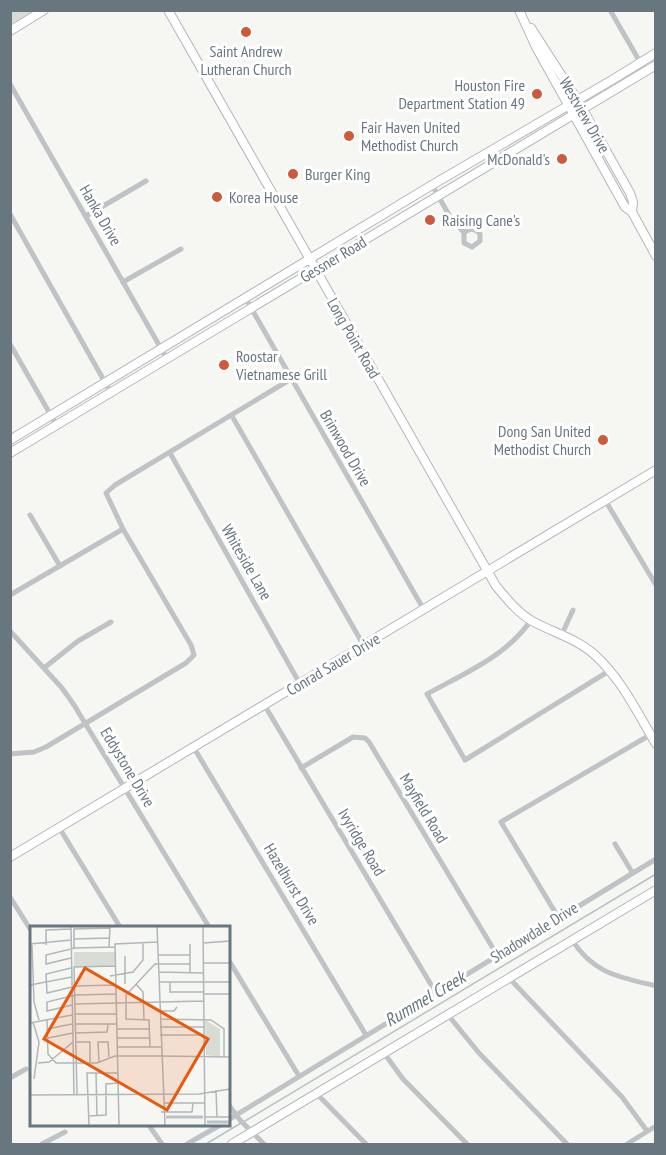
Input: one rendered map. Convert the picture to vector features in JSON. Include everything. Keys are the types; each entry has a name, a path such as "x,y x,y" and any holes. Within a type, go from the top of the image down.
{"main road":[{"path":"10,31 44,10"},
{"name":"Long Point Road","path":"168,10 496,586 507,600 531,621 562,634 596,656 620,685 656,744"},
{"name":"Westview Drive","path":"519,10 580,105 630,193 633,202 632,212"},
{"name":"Westview Drive","path":"526,22 536,47 570,110 625,207 632,212 656,256"},
{"name":"Gessner Road","path":"580,105 639,62 656,53"},
{"name":"Gessner Road","path":"10,440 432,185 550,117 570,110 656,65"},
{"name":"Gessner Road","path":"10,453 499,160 555,125 570,110"},
{"path":"550,117 555,125"},
{"path":"493,150 499,160"},
{"name":"Conrad Sauer Drive","path":"10,857 656,470"},
{"name":"Shadowdale Drive","path":"232,1144 249,1130 316,1094 656,890"}],"street":[{"path":"610,10 639,62"},
{"name":"Hanka Drive","path":"10,84 167,359"},
{"path":"86,216 146,181"},
{"path":"432,185 448,215 464,233"},
{"path":"10,214 111,393"},
{"path":"123,282 181,249"},
{"name":"Brinwood Drive","path":"246,299 424,610"},
{"path":"10,344 57,426"},
{"path":"10,754 40,749 186,663 194,655 191,645 123,529 106,493 115,485 291,379"},
{"path":"232,416 364,646"},
{"name":"Whiteside Lane","path":"170,453 300,684"},
{"path":"605,500 656,585"},
{"path":"30,515 60,566"},
{"path":"10,595 123,529"},
{"path":"562,634 573,610"},
{"path":"531,621 523,633 499,652 427,694 465,760 609,671"},
{"path":"44,668 78,640 111,622"},
{"name":"Eddystone Drive","path":"10,631 62,688 208,926"},
{"name":"Ivyridge Road","path":"264,706 436,993"},
{"path":"558,917 501,822 650,735"},
{"name":"Mayfield Road","path":"301,768 354,737 365,738 497,955"},
{"name":"Hazelhurst Drive","path":"194,748 366,1035"},
{"path":"60,829 119,926"},
{"path":"615,844 632,872"},
{"name":"Shadowdale Drive","path":"230,1120 238,1118 299,1076 656,859"},
{"path":"10,897 30,929"},
{"path":"573,940 580,952 601,970 656,986"},
{"path":"230,962 299,1076"},
{"path":"509,978 622,1097 647,1131"},
{"path":"448,1015 479,1053 567,1144"},
{"path":"384,1053 403,1079 467,1144"},
{"path":"10,1078 26,1069"},
{"path":"316,1094 366,1144"},
{"path":"230,1107 264,1144"},
{"path":"148,1125 162,1144"},
{"path":"187,1144 220,1125"},
{"path":"627,1144 656,1126"},
{"path":"42,1144 65,1132"}],"shaded area":[{"path":"11,10 34,10 34,11 11,24"}],"waterway":[{"name":"Rummel Creek","path":"245,1121 656,874"},
{"name":"Rummel Creek","path":"206,1144 241,1123"}],"place":[{"name":"Saint Andrew Lutheran Church","path":"246,32"},
{"name":"Houston Fire Department Station 49","path":"537,94"},
{"name":"Fair Haven United Methodist Church","path":"349,136"},
{"name":"McDonald's","path":"562,159"},
{"name":"Burger King","path":"293,174"},
{"name":"Korea House","path":"217,197"},
{"name":"Raising Cane's","path":"430,220"},
{"name":"Roostar Vietnamese Grill","path":"224,365"},
{"name":"Dong San United Methodist Church","path":"603,440"}]}
